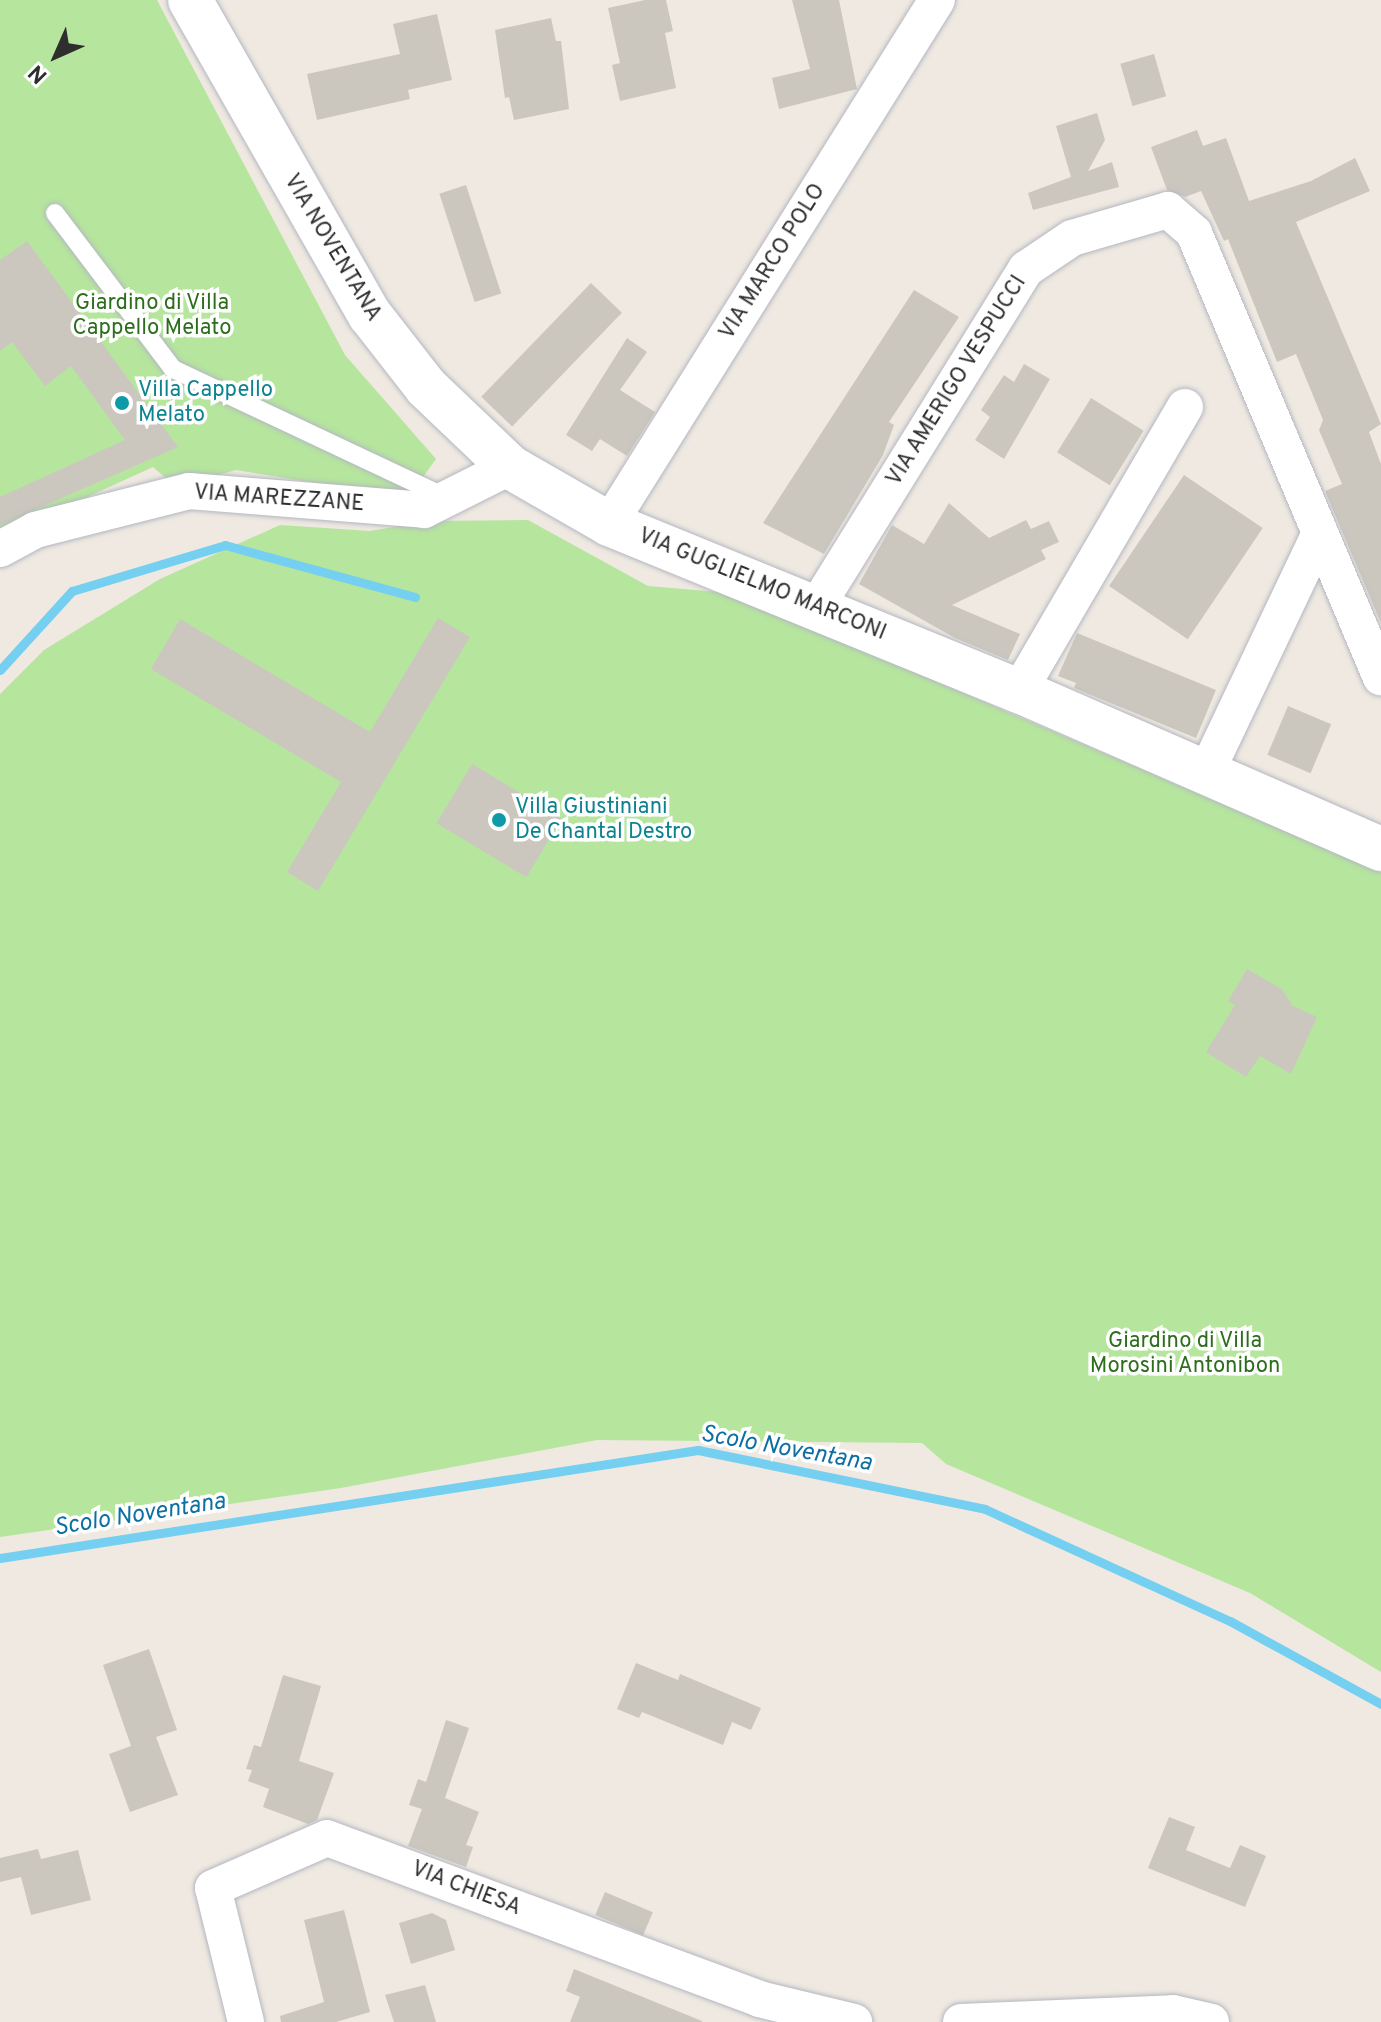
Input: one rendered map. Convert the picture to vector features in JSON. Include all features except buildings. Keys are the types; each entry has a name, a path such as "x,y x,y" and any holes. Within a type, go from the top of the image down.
{"street":[{"name":"VIA NOVENTANA","path":"190,0 370,315 426,387 510,467"},
{"name":"VIA MARCO POLO","path":"609,524 937,0"},
{"name":"VIA AMERIGO VESPUCCI","path":"817,606 1026,269 1072,238 1168,210 1194,233 1381,677"},
{"path":"1019,691 1185,407"},
{"name":"VIA MAREZZANE","path":"0,549 35,530 189,491 424,510 510,467"},
{"name":"VIA GUGLIELMO MARCONI","path":"510,467 609,524 817,606 1019,691 1381,849"},
{"path":"1207,771 1320,533"},
{"name":"VIA CHIESA","path":"246,2022 213,1888 327,1838 759,1999 854,2022"},
{"path":"961,2022 1173,2013 1211,2022"}],"lane":[{"path":"55,213 173,369 447,498"}],"green space":[{"name":"Giardino di Villa Cappello Melato","path":"0,0 157,0 345,355 436,459 408,498 236,470 176,487 153,467 0,537"},
{"name":"Giardino di Villa Morosini Antonibon","path":"528,520 648,586 730,593 1381,872 1381,1672 1250,1593 946,1464 922,1443 597,1440 341,1488 0,1537 0,694 44,650 160,579 280,525 370,531 431,521"}],"waterway":[{"name":"Scolo Noventana","path":"0,670 72,591 225,545 415,597"},
{"name":"Scolo Noventana","path":"0,1558 698,1450 985,1509 1230,1621 1381,1704"}],"place":[{"name":"Villa Cappello Melato","path":"122,403"},
{"name":"Villa Giustiniani De Chantal Destro","path":"499,820"}]}
